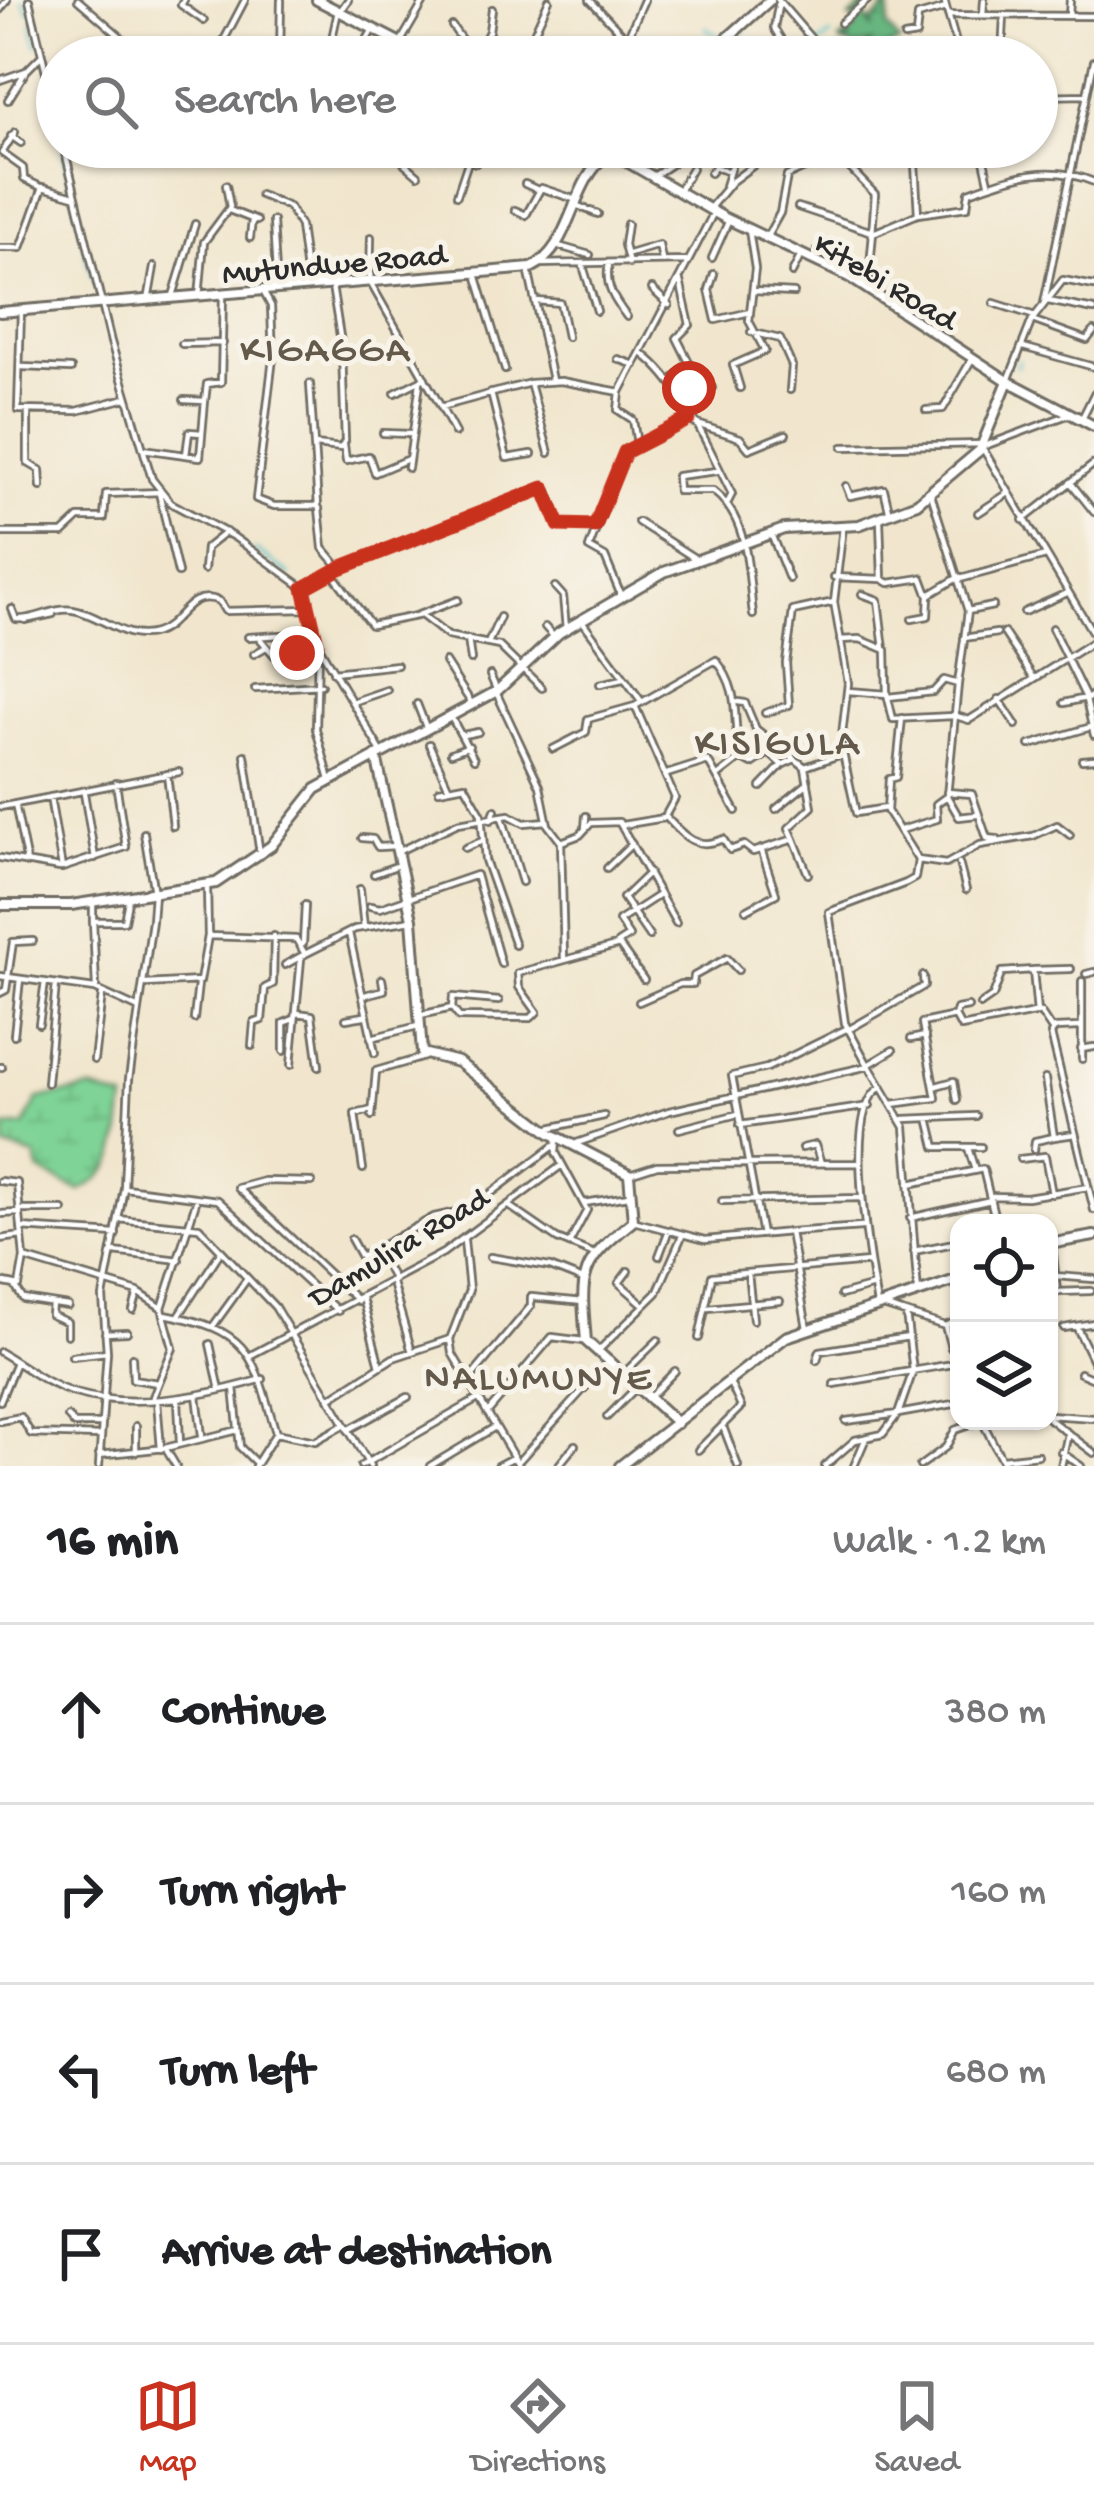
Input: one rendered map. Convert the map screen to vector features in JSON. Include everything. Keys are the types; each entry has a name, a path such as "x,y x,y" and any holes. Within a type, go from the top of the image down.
{"street":[{"path":"0,10 7,0"},
{"path":"28,0 37,36"},
{"path":"78,0 119,36"},
{"path":"184,0 182,4 204,21"},
{"path":"225,36 245,0"},
{"path":"280,36 281,0"},
{"path":"317,0 386,36"},
{"path":"333,36 339,11 348,0"},
{"path":"404,36 425,0"},
{"path":"533,36 549,0"},
{"path":"590,0 625,36"},
{"path":"628,36 644,0"},
{"path":"776,0 774,28 779,36"},
{"path":"734,36 776,0"},
{"path":"776,0 808,36"},
{"path":"841,23 868,0"},
{"path":"944,0 954,36"},
{"path":"983,15 984,0"},
{"path":"1069,16 1070,0"},
{"path":"486,36 492,9"},
{"path":"912,36 918,16 947,12 1094,16"},
{"path":"1003,36 1004,15"},
{"path":"452,26 459,36"},
{"path":"369,36 373,29"},
{"path":"523,33 526,36"},
{"path":"8,100 36,61"},
{"path":"1046,302 1094,61"},
{"path":"0,80 26,71"},
{"path":"1058,96 1087,95"},
{"path":"21,143 13,134 2,153 23,167 24,179 75,196"},
{"path":"69,168 126,398 160,493 178,573"},
{"path":"409,168 418,175"},
{"path":"457,196 466,168"},
{"name":"Mutundwe Road","path":"0,312 528,268 539,264 555,245 593,168"},
{"name":"Kitebi Road","path":"633,168 868,288 972,359 1094,426"},
{"path":"650,178 665,168"},
{"path":"678,192 692,168"},
{"path":"710,173 714,168"},
{"path":"720,168 729,172"},
{"path":"638,444 633,420 618,410 620,392 669,304 724,191 730,168"},
{"path":"724,191 754,168"},
{"path":"766,238 780,213 787,176 805,168"},
{"path":"850,168 874,192 868,288"},
{"path":"915,168 918,214"},
{"path":"986,168 990,184"},
{"path":"798,207 872,233 918,214 967,207 968,194 990,184 1070,171 1094,182"},
{"path":"525,184 598,214"},
{"path":"199,296 204,242 229,210 231,192 226,185"},
{"path":"0,248 20,248 43,187"},
{"path":"515,210 526,215 538,190"},
{"path":"260,195 289,207 300,226 308,287"},
{"path":"229,210 255,221 250,238"},
{"path":"712,258 729,220"},
{"path":"273,221 277,290"},
{"path":"172,298 195,224"},
{"path":"627,224 624,248 629,264"},
{"path":"740,388 733,365 764,352 751,332 754,291 749,230"},
{"path":"371,237 370,282 455,433"},
{"path":"813,258 821,244"},
{"path":"555,245 590,255"},
{"path":"628,254 658,245 662,260"},
{"path":"792,273 801,255"},
{"path":"539,264 687,263"},
{"path":"687,263 696,277"},
{"path":"609,264 606,277 614,302 628,317"},
{"path":"583,266 597,311"},
{"path":"148,301 154,267"},
{"path":"528,268 552,382"},
{"path":"476,274 506,370"},
{"path":"714,274 709,290 716,320 750,312"},
{"path":"670,383 688,362 676,336 690,326 680,280"},
{"path":"0,905 93,902 207,887 260,854 306,796 496,691 525,671 554,637 620,593 696,559 771,534 885,518 930,492 982,445 1034,318 1063,280 1094,286"},
{"path":"332,286 342,349 346,461 369,456 375,473 408,459"},
{"path":"652,289 669,304"},
{"path":"263,291 271,306 273,358 256,499 274,506 318,506"},
{"path":"754,291 794,292"},
{"path":"143,449 201,456 207,384 221,382 223,295"},
{"path":"537,301 560,303 567,337"},
{"path":"1046,302 1094,310"},
{"path":"994,303 1088,340 1094,331"},
{"path":"21,310 17,409 77,411 126,398"},
{"path":"751,332 779,338 792,366 790,390"},
{"path":"182,344 223,343"},
{"path":"1023,347 1094,367"},
{"path":"643,354 680,399 731,494 727,504"},
{"path":"618,358 635,365"},
{"path":"926,410 944,409 972,359"},
{"path":"21,367 70,369"},
{"path":"680,399 701,376 712,388"},
{"path":"395,393 423,380"},
{"path":"408,468 410,434 423,380"},
{"path":"441,407 530,382 620,392"},
{"path":"530,382 549,453"},
{"path":"310,384 323,548 340,568"},
{"path":"491,393 507,458 532,454"},
{"path":"1082,420 1094,394"},
{"path":"184,400 205,401"},
{"path":"28,412 28,463 40,470 41,487"},
{"path":"843,447 982,445 1070,414"},
{"path":"620,593 605,557 589,548 622,456 691,421 740,438 749,448 785,434"},
{"path":"186,455 189,433 203,433"},
{"path":"383,433 410,434"},
{"path":"315,445 344,446"},
{"path":"846,486 849,496 884,489 878,599 892,718 969,720 1094,638 1006,494 982,445"},
{"path":"1023,520 1094,464"},
{"path":"717,471 677,476 678,491 713,491 727,504 746,542 753,615"},
{"path":"1071,484 1094,512"},
{"path":"304,588 340,568 544,488 559,525 595,526"},
{"path":"930,492 968,611 952,716 947,794 958,817 978,814"},
{"path":"0,533 63,533 79,518 104,518 106,494 160,493 304,588 317,644 316,729 330,780"},
{"path":"978,513 1006,494"},
{"path":"638,521 696,559"},
{"path":"843,527 834,578 848,691 842,754 856,813 886,808"},
{"path":"204,570 206,548 224,531"},
{"path":"771,534 789,579"},
{"path":"929,595 960,578 1046,556"},
{"path":"332,572 371,626 458,600"},
{"path":"834,578 889,583 922,578 929,595 928,616 912,619"},
{"path":"555,587 563,596 566,629"},
{"path":"1024,612 1068,592"},
{"path":"862,594 878,599"},
{"path":"11,608 16,619 25,620 68,609 138,635 165,628 191,602 205,597 216,598 225,610 310,609"},
{"path":"765,713 789,705 786,663 794,611 834,602"},
{"path":"968,611 993,606"},
{"path":"418,614 448,636 489,641 542,688"},
{"path":"489,641 500,617"},
{"path":"561,842 595,822 622,825 665,816 675,801 639,704 583,621"},
{"path":"545,627 554,637"},
{"path":"1052,628 1063,660 1086,698 1094,735"},
{"path":"248,637 314,633"},
{"path":"964,638 1000,633 1034,679"},
{"path":"260,637 284,661 317,644"},
{"path":"468,639 471,659"},
{"path":"840,640 860,639 872,649 884,649"},
{"path":"317,644 379,754 412,920 425,1055"},
{"path":"254,653 266,647"},
{"path":"553,748 586,733 588,719 639,704 716,660 738,702 734,726 741,758 752,764 767,753 782,765"},
{"path":"445,662 472,704"},
{"path":"334,672 397,665"},
{"path":"490,675 540,786 548,821 561,842 564,958"},
{"path":"600,685 625,679"},
{"path":"848,691 888,696 933,692 944,680 958,684"},
{"path":"255,689 320,685"},
{"path":"352,702 387,690"},
{"path":"1064,703 1094,694"},
{"path":"1000,699 1016,725"},
{"path":"738,702 745,704 756,729 806,767 812,807 789,828 808,874"},
{"path":"417,704 426,727"},
{"path":"450,714 474,759"},
{"path":"506,716 514,715"},
{"path":"893,1050 868,1065 848,1029 829,912 915,878 918,860 886,808 890,779 896,775 902,718"},
{"path":"1030,745 1091,727"},
{"path":"463,735 478,732"},
{"path":"429,744 449,788"},
{"path":"451,753 469,746"},
{"path":"806,767 842,754"},
{"path":"245,755 260,854"},
{"path":"719,775 741,758"},
{"path":"761,787 782,765 795,759"},
{"path":"1082,760 1094,759"},
{"path":"665,775 706,760 736,811"},
{"path":"0,807 178,772"},
{"path":"167,774 173,826"},
{"path":"0,858 62,868 127,845 116,783"},
{"path":"776,809 808,783"},
{"path":"440,790 467,787 487,820"},
{"path":"84,790 94,858"},
{"path":"901,830 937,819 936,804 947,794 972,794 987,838 1033,836 1060,824 1070,835"},
{"path":"50,797 62,868"},
{"path":"15,804 27,862"},
{"path":"495,810 482,841 515,945"},
{"path":"362,838 373,838 378,848 397,849 453,825 516,816 524,824 548,821"},
{"path":"585,830 586,816"},
{"path":"665,816 693,843 723,839 730,850 742,845 753,852 794,839"},
{"path":"502,817 522,882"},
{"path":"622,825 676,923"},
{"path":"99,1466 107,1286 124,1188 154,893 143,832"},
{"path":"918,860 946,864 1002,840"},
{"path":"465,848 482,841"},
{"path":"607,868 632,844"},
{"path":"746,910 776,894 761,849"},
{"path":"958,863 966,890"},
{"path":"374,874 398,865"},
{"path":"649,873 623,896 649,936"},
{"path":"370,906 478,876 501,964"},
{"path":"194,1019 208,936 207,887"},
{"path":"361,889 364,928"},
{"path":"93,921 125,920 129,896"},
{"path":"618,944 629,937 619,921 659,896"},
{"path":"93,902 99,991 94,1060"},
{"path":"291,1065 305,905"},
{"path":"285,965 349,933 412,920"},
{"path":"349,933 375,1053"},
{"path":"208,936 274,936 303,944"},
{"path":"252,1046 254,1023 262,1020 265,989 273,984 274,936"},
{"path":"0,993 13,942 33,941"},
{"path":"499,1001 453,997 452,1008 458,1017 531,1018 537,1012 517,974 619,945 644,980"},
{"path":"639,1002 680,984 693,985 694,976 727,958 738,970"},
{"path":"980,1004 993,996 1002,972 1071,969"},
{"path":"1034,970 1039,1013 1052,1030 1094,1210"},
{"path":"1082,1059 1079,1027 1084,978 1094,971"},
{"path":"4,976 99,991 139,1009"},
{"path":"762,1235 732,1076 767,1068 848,1029 924,986 923,976"},
{"path":"14,1036 20,979"},
{"path":"364,995 384,990 382,979"},
{"path":"39,1024 45,982"},
{"path":"47,1083 56,984"},
{"path":"143,984 198,984"},
{"path":"968,1007 957,1009 962,1027 1039,1013"},
{"path":"371,1038 452,1008"},
{"path":"284,1051 284,1023 295,1016 312,1015 319,1066"},
{"path":"346,1019 366,1016"},
{"path":"892,1104 932,1101 936,1086 922,1023 956,1016"},
{"path":"1052,1030 1079,1027"},
{"path":"910,1039 925,1036"},
{"path":"1081,1048 1094,1047"},
{"path":"363,1169 355,1114 372,1113 376,1071 425,1055 458,1062 545,1129 555,1142 586,1212 569,1244"},
{"path":"351,1239 361,1256 434,1216 470,1209 555,1142 577,1143 735,1095 869,1066 903,1119 918,1294"},
{"path":"1045,1079 1052,1138"},
{"path":"936,1086 954,1081 957,1100"},
{"path":"879,1305 864,1227 859,1163 874,1090 882,1087"},
{"path":"740,1125 871,1106"},
{"path":"679,1129 738,1114"},
{"path":"545,1129 604,1116"},
{"path":"903,1119 976,1116"},
{"path":"929,1118 936,1147 981,1147"},
{"path":"1034,1150 1035,1141 1075,1134"},
{"path":"577,1143 629,1174 657,1165 859,1163"},
{"path":"802,1148 815,1144 821,1163"},
{"path":"968,1148 975,1170"},
{"path":"1020,1159 1045,1156 1052,1194"},
{"name":"Damulira Road","path":"249,1356 464,1240 562,1165"},
{"path":"909,1184 985,1171 994,1214"},
{"path":"629,1174 633,1221"},
{"path":"0,1181 17,1183 24,1258 16,1288"},
{"path":"311,1182 264,1181 238,1188 360,1299 380,1366"},
{"path":"910,1217 991,1198 1088,1187"},
{"path":"124,1188 218,1200 338,1312"},
{"path":"584,1203 629,1196"},
{"path":"722,1201 860,1198"},
{"path":"176,1466 163,1449 155,1397 173,1348 164,1311 196,1202"},
{"path":"509,1206 592,1253"},
{"path":"0,1214 63,1210"},
{"path":"118,1219 199,1227 292,1335 366,1465 478,1399"},
{"path":"633,1221 705,1240 864,1227"},
{"path":"586,1341 584,1280 592,1253 633,1221"},
{"path":"658,1256 669,1230"},
{"path":"0,1239 22,1232 116,1234"},
{"path":"790,1232 807,1328"},
{"path":"599,1350 657,1293 683,1234"},
{"path":"1058,1243 1094,1236"},
{"path":"464,1240 469,1290 451,1339 468,1381 517,1462"},
{"path":"914,1251 950,1244"},
{"path":"376,1249 393,1281 412,1352"},
{"path":"178,1317 221,1251"},
{"path":"113,1252 179,1260"},
{"path":"490,1257 550,1267 584,1280"},
{"path":"24,1258 138,1292 164,1311 213,1326 249,1356 263,1379 276,1433 255,1464 240,1447 234,1387"},
{"path":"699,1338 712,1276 871,1262"},
{"path":"1078,1270 1079,1280"},
{"path":"628,1271 619,1283 642,1303"},
{"path":"748,1273 753,1321"},
{"path":"1058,1276 1094,1279"},
{"path":"213,1326 248,1279"},
{"path":"0,1282 16,1288 23,1299 68,1306"},
{"path":"620,1466 728,1378 807,1328 950,1282"},
{"path":"841,1294 874,1286"},
{"path":"1058,1292 1091,1291"},
{"path":"133,1310 138,1292"},
{"path":"468,1381 531,1306 531,1297 584,1302"},
{"path":"708,1308 780,1300"},
{"path":"52,1304 51,1316 65,1320 68,1335"},
{"path":"879,1305 945,1326 954,1322"},
{"path":"825,1466 853,1442 884,1434 898,1414 914,1371 906,1314"},
{"path":"1064,1328 1094,1323"},
{"path":"945,1326 950,1344"},
{"path":"1076,1326 1094,1363"},
{"path":"105,1333 127,1332"},
{"path":"487,1413 552,1337 586,1341 599,1350 676,1424"},
{"path":"818,1360 820,1351 909,1337"},
{"path":"329,1399 380,1366 451,1339"},
{"path":"624,1373 658,1340"},
{"path":"210,1344 220,1390"},
{"path":"0,1352 70,1391 102,1397 178,1399 263,1379"},
{"path":"72,1356 106,1352"},
{"path":"132,1357 133,1378 158,1383"},
{"path":"497,1466 517,1462 610,1360"},
{"path":"0,1401 16,1361"},
{"path":"834,1384 950,1365"},
{"path":"650,1398 675,1371"},
{"path":"1080,1373 1094,1379"},
{"path":"698,1450 724,1429 742,1405 728,1378"},
{"path":"607,1417 638,1386"},
{"path":"197,1395 202,1436"},
{"path":"276,1433 315,1441 408,1397"},
{"path":"178,1399 180,1444"},
{"path":"846,1421 950,1407"},
{"path":"0,1421 20,1417 31,1435 100,1436"},
{"path":"68,1417 74,1424 100,1424"},
{"path":"1058,1417 1094,1418"},
{"path":"1058,1425 1094,1453"},
{"path":"136,1426 143,1466"},
{"path":"430,1466 495,1427"},
{"path":"724,1429 738,1466"},
{"path":"99,1455 163,1449 238,1430"},
{"path":"920,1466 946,1447 955,1430"},
{"path":"986,1430 1003,1463 1038,1455"},
{"path":"1060,1466 1068,1433"},
{"path":"854,1466 866,1438"},
{"path":"558,1466 575,1445"},
{"path":"1061,1452 1081,1466"}],"green space":[{"path":"879,0 890,0 888,27 895,36 845,36 856,28 855,17 849,19 867,3 870,9 862,12 873,29 872,21 885,10"},
{"path":"91,1089 125,1100 116,1154 93,1183 79,1190 39,1171 36,1156 5,1147 6,1127 24,1126 38,1099"}],"waterway":[{"path":"23,0 29,13"},
{"path":"31,0 33,7"},
{"path":"32,23 34,31"},
{"path":"706,28 717,36"},
{"path":"739,36 746,28"},
{"path":"34,33 36,40"},
{"path":"67,168 69,177"},
{"path":"69,180 72,193"},
{"path":"74,199 78,215"},
{"path":"78,218 79,224"},
{"path":"80,227 81,235"},
{"path":"82,237 83,243"},
{"path":"84,245 89,267"},
{"path":"90,270 95,285"},
{"path":"1016,367 1019,360"},
{"path":"612,479 614,475"},
{"path":"255,550 290,575"},
{"path":"307,592 315,618"}],"district":[{"name":"KIGAGGA","path":"326,346"},
{"name":"KISIGULA","path":"778,739"},
{"name":"NALUMUNYE","path":"539,1374"}],"route":[{"path":"297,653 317,643 304,588 340,568 544,488 552,498 559,525 595,526 625,452 689,419 680,399 689,388"}]}
